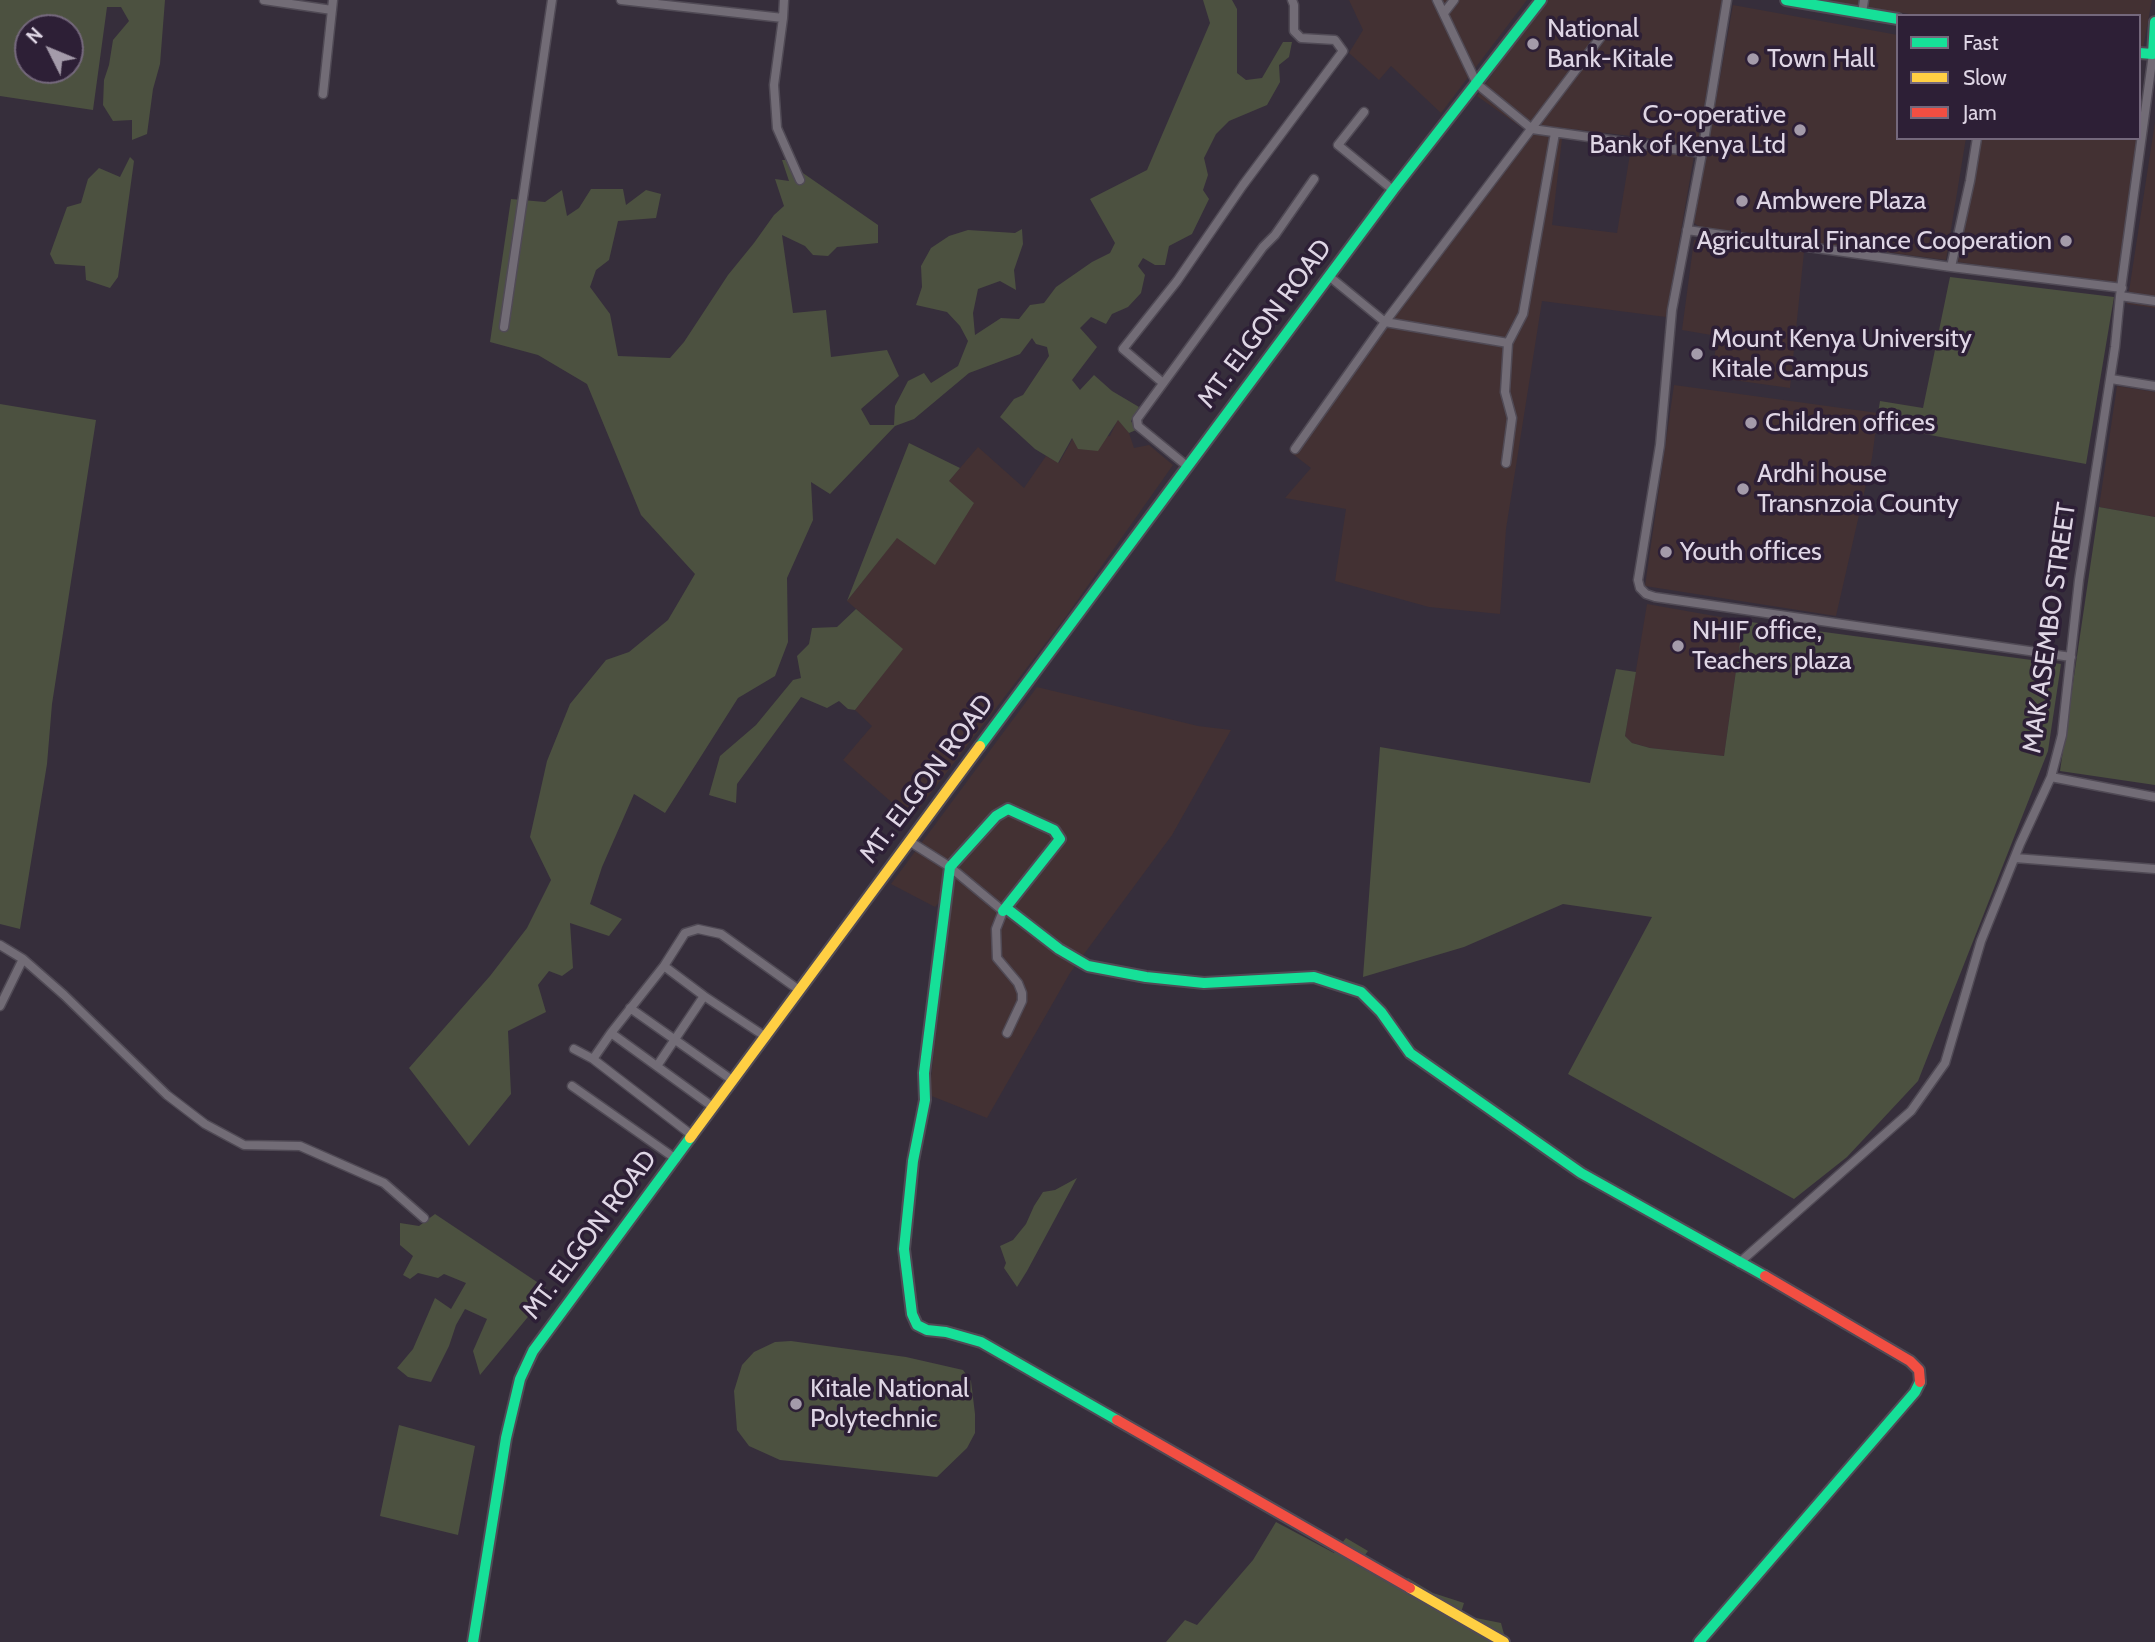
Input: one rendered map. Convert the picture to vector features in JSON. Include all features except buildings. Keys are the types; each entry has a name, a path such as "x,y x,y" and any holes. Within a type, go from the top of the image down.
{"street":[{"path":"264,0 332,10"},
{"path":"323,94 333,0"},
{"path":"504,327 552,0"},
{"path":"621,0 783,18"},
{"path":"784,0 774,85 777,128 800,180"},
{"path":"1163,383 1123,349 1177,281 1243,185 1343,51 1335,40 1301,38 1294,31 1292,0"},
{"path":"1437,0 1477,84 1532,129 1702,153"},
{"path":"1444,13 1454,0"},
{"name":"MT. ELGON ROAD","path":"473,1642 506,1438 526,1364 558,1315 1187,466 1393,190 1541,0"},
{"path":"1727,0 1702,153 1672,310 1660,446 1638,580 1640,588 1654,597 2071,657"},
{"path":"1786,0 1896,19"},
{"path":"1862,13 1864,0"},
{"name":"MAK ASEMBO STREET","path":"2143,117 2155,22"},
{"path":"1295,449 1385,321 1600,38"},
{"path":"2141,53 2153,54"},
{"path":"1364,112 1338,145 1393,190"},
{"path":"1506,463 1512,418 1505,392 1508,343 1523,314 1555,133"},
{"path":"1951,267 1977,140"},
{"name":"MAK ASEMBO STREET","path":"1739,1263 1911,1111 1945,1062 1981,941 2051,777 2062,735 2079,580 2111,379 2140,140"},
{"path":"1187,466 1138,426 1137,419 1314,179"},
{"path":"1687,230 2121,292 2155,301"},
{"path":"1330,277 1385,321 1508,343"},
{"path":"2111,379 2155,386"},
{"path":"2051,777 2155,797"},
{"path":"1007,1033 1022,1002 1023,993 997,958 996,929 1004,909 1060,839 1054,830 1008,809 1002,811 950,867 924,1073 925,1100 913,1161 904,1250 912,1314 917,1325 927,1330 946,1332 981,1342 1504,1642"},
{"path":"909,841 950,867 1059,949 1088,966 1146,977 1204,983 1314,977 1362,992 1381,1012 1410,1053 1581,1172 1739,1263 1778,1282 1910,1361 1919,1370 1921,1380 1916,1392 1699,1642"},
{"path":"2015,858 2155,869"},
{"path":"593,1059 664,966 685,933 705,929 721,934 799,990"},
{"path":"0,945 23,959 167,1095 205,1124 244,1145 300,1146 384,1184 424,1218"},
{"path":"0,1006 23,959"},
{"path":"664,966 766,1037"},
{"path":"657,1066 704,996"},
{"path":"630,1008 732,1080"},
{"path":"611,1033 713,1107"},
{"path":"574,1049 593,1059 693,1136"},
{"path":"572,1086 676,1159"}],"shaded area":[{"path":"1349,0 1527,0 1441,113 1391,66 1379,80 1349,53 1363,30"},
{"path":"1545,0 1722,0 1697,148 1648,138 1555,127 1527,129 1562,139 1552,225 1617,233 1631,148 1694,156 1666,317 1542,301 1506,529 1500,614 1429,607 1335,581 1346,509 1285,498 1311,468 1289,451 1525,130 1477,96"},
{"path":"1819,0 2152,0 2143,48 2141,14 1909,14"},
{"path":"1733,5 1896,35 1896,140 1966,140 1946,260 1701,228 1694,223"},
{"path":"2155,122 2155,308 2127,304"},
{"path":"1980,140 2138,140 2118,284 1958,262"},
{"path":"1694,240 1804,252 1790,388 1712,377 1717,336 1682,330"},
{"path":"1674,385 1878,413 1872,458 1836,616 1645,586"},
{"path":"2117,386 2155,392 2155,517 2099,507"},
{"path":"1118,419 1129,433 1134,448 1149,445 1173,465 1065,618 911,819 843,760 872,726 855,710 902,649 847,601 897,537 935,564 949,481 978,447 1024,488 1046,456 1059,463 1073,438 1110,436"},
{"path":"1647,604 1743,621 1724,756 1650,748 1632,743 1625,736"},
{"path":"1037,687 1198,726 1231,730 1172,835 1070,973 987,1118 929,1095 953,888 935,907 891,884"}],"green space":[{"path":"0,0 165,0 160,64 153,89 147,134 132,140 132,120 113,121 103,105 104,80 113,40 129,21 121,7 107,7 93,110 0,96"},
{"path":"1203,0 1232,0 1237,9 1237,73 1246,80 1262,78 1283,42 1292,42 1289,57 1279,65 1280,82 1267,105 1229,121 1216,134 1204,158 1208,175 1203,190 1209,199 1192,234 1169,246 1165,265 1155,265 1143,258 1138,266 1145,275 1141,293 1128,307 1112,314 1106,324 1091,317 1080,328 1097,347 1072,380 1080,390 1094,375 1112,391 1139,407 1131,421 1136,430 1129,433 1118,420 1098,451 1078,449 1072,438 1058,463 1035,449 1000,417 1014,399 1023,395 1049,356 1047,347 1036,344 1032,338 1020,354 969,373 914,419 895,426 830,494 811,482 813,520 787,578 788,642 775,676 738,698 665,813 634,794 602,867 590,904 622,919 609,936 570,923 573,968 562,976 549,971 538,985 546,1012 508,1031 511,1094 469,1146 409,1068 490,976 527,928 551,880 530,837 547,761 570,704 606,660 629,652 668,620 695,574 641,515 587,384 538,355 490,342 511,199 545,202 562,190 567,216 579,208 591,189 623,189 626,205 646,190 661,194 656,218 618,221 609,260 596,270 590,287 610,314 618,356 670,358 684,342 728,275 784,206 775,179 789,181 782,160 797,160 800,171 878,225 878,243 837,247 828,256 813,255 805,246 782,235 793,313 826,310 831,357 887,350 899,376 861,409 870,425 894,425 895,406 908,381 924,373 931,383 958,366 968,341 960,326 947,312 916,305 922,287 921,266 931,248 949,236 968,230 1015,233 1022,229 1023,244 1014,270 1016,290 1000,281 978,289 973,313 975,335 1001,318 1019,319 1030,305 1044,303 1056,287 1110,253 1115,243 1090,199 1147,170 1210,23"},
{"path":"130,157 134,161 118,277 110,288 86,280 85,266 55,264 50,254 67,207 81,203 88,179 99,168 120,177"},
{"path":"1950,277 2114,297 2086,464 1876,425 1880,401 1923,408"},
{"path":"0,404 96,420 52,704 47,764 20,929 0,924"},
{"path":"909,443 960,468 949,481 974,503 935,565 897,538 847,601"},
{"path":"2099,507 2155,517 2155,785 2060,771"},
{"path":"856,609 903,649 855,710 848,709 839,701 827,708 801,697 737,784 736,803 709,795 720,756 756,725 793,680 801,678 797,656 809,644 812,628 837,627"},
{"path":"1743,621 2061,664 2048,751 1918,1081 1847,1157 1794,1199 1568,1074 1652,917 1563,904 1464,947 1363,977 1380,747 1590,783 1616,669 1636,672 1625,736 1632,743 1650,748 1724,756"},
{"path":"1077,1178 1017,1287 1004,1268 1006,1263 1000,1246 1013,1240 1026,1224 1043,1192 1055,1190"},
{"path":"435,1214 546,1288 532,1312 480,1375 473,1351 487,1319 465,1309 431,1382 408,1377 397,1368 413,1349 435,1298 451,1309 466,1283 444,1274 438,1278 418,1273 410,1279 403,1275 413,1256 400,1245 400,1223 419,1226"},
{"path":"791,1341 906,1357 963,1370 971,1381 975,1414 975,1433 967,1448 937,1477 780,1460 749,1446 737,1430 734,1391 742,1365 754,1352 775,1342"},
{"path":"399,1425 475,1446 458,1535 380,1516"},
{"path":"1276,1522 1334,1553 1346,1538 1368,1551 1357,1565 1397,1588 1408,1578 1433,1593 1464,1603 1458,1622 1476,1618 1501,1623 1506,1642 1166,1642 1185,1620 1197,1625 1253,1560"}],"traffic: fast":[{"path":"980,746 1393,190 1541,0"},
{"path":"1786,0 1896,19"},
{"path":"2141,53 2153,54 2155,22"},
{"path":"1003,911 1060,839 1054,830 1008,809 996,816 950,867 924,1073 925,1100 913,1161 904,1249 912,1314 917,1325 927,1330 946,1332 981,1342 1117,1420"},
{"path":"1006,908 1059,949 1088,966 1146,977 1204,983 1314,977 1361,992 1381,1012 1410,1053 1581,1173 1765,1276"},
{"path":"473,1642 506,1438 520,1379 533,1351 690,1138"},
{"path":"1699,1642 1915,1392 1920,1382"}],"traffic: slow":[{"path":"690,1138 980,746"},
{"path":"1410,1588 1504,1642"}],"traffic: jam":[{"path":"1765,1276 1910,1361 1919,1370 1920,1382"},
{"path":"1117,1420 1410,1588"}],"place":[{"name":"National Bank-Kitale","path":"1533,44"},
{"name":"Town Hall","path":"1753,59"},
{"name":"Co-operative Bank of Kenya Ltd","path":"1800,130"},
{"name":"Ambwere Plaza","path":"1742,201"},
{"name":"Agricultural Finance Cooperation","path":"2066,241"},
{"name":"Mount Kenya University Kitale Campus","path":"1697,354"},
{"name":"Children offices","path":"1751,423"},
{"name":"Ardhi house Transnzoia County","path":"1743,489"},
{"name":"Youth offices","path":"1666,552"},
{"name":"NHIF office, Teachers plaza","path":"1678,646"},
{"name":"Kitale National Polytechnic","path":"796,1404"}]}
